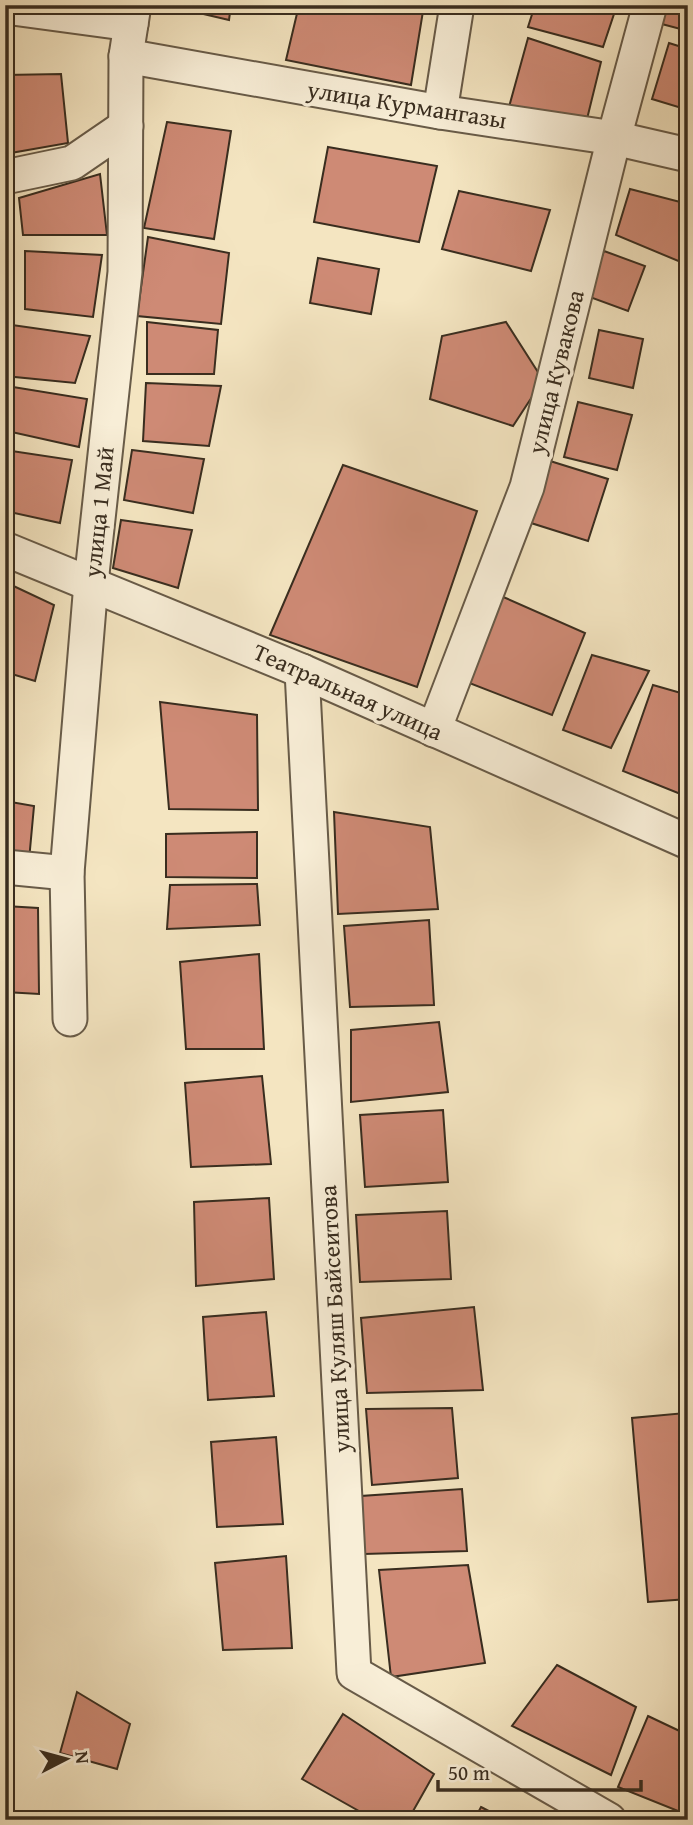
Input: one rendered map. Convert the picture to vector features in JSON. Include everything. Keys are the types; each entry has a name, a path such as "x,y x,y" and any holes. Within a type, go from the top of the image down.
{"street":[{"path":"440,112 457,5"},
{"name":"улица Кувакова","path":"434,730 527,487 650,5"},
{"name":"улица Курмангазы","path":"5,6 130,29 440,112 614,138 688,155"},
{"name":"улица 1 Май","path":"71,1019 67,873 91,583 125,272 130,29"},
{"path":"5,177 72,163 126,126"},
{"name":"Театральная улица","path":"5,549 302,671 688,842"},
{"name":"улица Куляш Байсеитова","path":"302,671 354,1673 609,1820"},
{"path":"5,867 67,873"}],"building":[{"path":"165,5 231,5 229,20"},
{"path":"299,5 424,5 411,85 286,60"},
{"path":"535,5 617,5 603,47 528,27"},
{"path":"663,5 688,5 688,31 658,23"},
{"path":"528,38 601,62 586,123 509,107"},
{"path":"669,43 688,49 688,110 652,99"},
{"path":"61,74 68,143 5,154 5,75"},
{"path":"167,122 231,131 214,239 144,228"},
{"path":"328,147 437,166 419,242 314,222"},
{"path":"100,174 107,235 23,235 19,198"},
{"path":"630,189 688,204 688,265 616,235"},
{"path":"459,191 550,210 531,271 442,249"},
{"path":"148,237 229,253 221,324 137,316"},
{"path":"25,251 102,255 93,317 25,309"},
{"path":"604,251 645,266 628,311 587,296"},
{"path":"318,258 379,269 371,314 310,303"},
{"path":"147,322 218,330 214,374 147,374"},
{"path":"506,322 543,380 513,426 430,399 442,336"},
{"path":"5,324 90,336 75,383 5,376"},
{"path":"599,330 643,339 633,388 589,378"},
{"path":"146,383 221,386 209,446 143,441"},
{"path":"13,387 87,399 79,447 7,431"},
{"path":"578,402 632,415 617,470 564,457"},
{"path":"5,450 72,460 60,523 5,511"},
{"path":"132,450 204,459 193,513 124,500"},
{"path":"550,461 608,479 588,541 531,523"},
{"path":"343,465 477,511 417,687 270,635"},
{"path":"121,520 192,530 178,588 113,568"},
{"path":"5,582 54,605 35,681 5,672"},
{"path":"501,596 585,633 552,715 459,679"},
{"path":"592,655 649,671 611,748 563,730"},
{"path":"653,685 688,695 688,797 623,771"},
{"path":"160,702 257,715 258,810 169,809"},
{"path":"5,801 34,806 28,871 5,870"},
{"path":"334,812 430,827 438,909 338,914"},
{"path":"257,832 257,878 166,877 166,834"},
{"path":"257,884 260,925 167,929 170,885"},
{"path":"5,906 38,908 39,994 5,992"},
{"path":"429,920 434,1005 350,1007 344,926"},
{"path":"259,954 264,1049 186,1049 180,962"},
{"path":"439,1022 448,1092 351,1102 351,1030"},
{"path":"262,1076 271,1164 191,1167 185,1083"},
{"path":"443,1110 448,1182 365,1187 360,1115"},
{"path":"269,1198 274,1279 196,1286 194,1202"},
{"path":"447,1211 451,1279 360,1282 356,1215"},
{"path":"474,1307 483,1390 367,1393 361,1318"},
{"path":"266,1312 274,1396 208,1400 203,1317"},
{"path":"452,1408 458,1478 372,1485 366,1409"},
{"path":"685,1413 685,1417 688,1417 688,1599 648,1602 632,1418"},
{"path":"276,1437 283,1524 217,1527 211,1442"},
{"path":"462,1489 467,1551 364,1554 361,1496"},
{"path":"286,1556 292,1648 223,1650 215,1563"},
{"path":"468,1565 485,1663 391,1677 379,1570"},
{"path":"557,1665 636,1707 611,1775 512,1726"},
{"path":"77,1692 130,1724 117,1769 60,1753"},
{"path":"343,1714 434,1774 408,1820 375,1820 302,1779"},
{"path":"648,1716 688,1735 688,1815 618,1787"},
{"path":"481,1807 506,1820 474,1820"}]}
